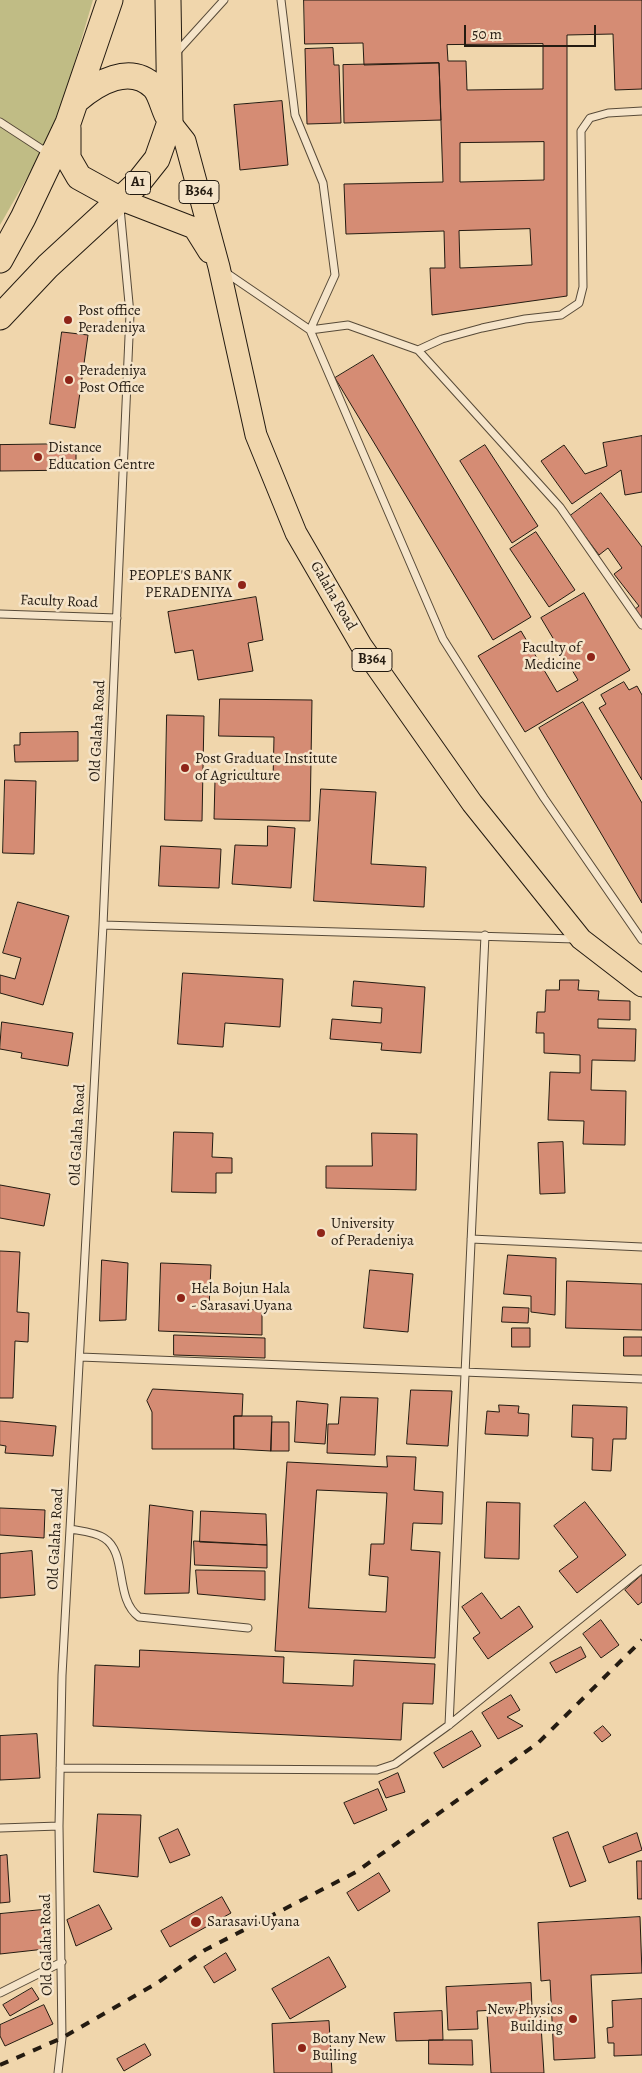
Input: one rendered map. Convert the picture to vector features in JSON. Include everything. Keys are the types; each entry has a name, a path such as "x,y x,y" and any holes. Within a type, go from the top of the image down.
{"highway":[{"path":"0,260 78,100 110,0"},
{"name":"A1","path":"0,317 16,297 138,183 157,159 170,122 168,0"},
{"path":"78,100 91,88 116,76 139,78 154,87 170,122"},
{"path":"65,130 68,158 79,177 119,199"}],"main road":[{"name":"Galaha Road","path":"170,122 185,141 219,267 256,436 296,533 361,645 461,787 582,939 642,986"},
{"name":"Galaha Road","path":"119,199 194,228 219,267"}],"lane":[{"path":"170,60 224,0"},
{"path":"281,0 294,115 323,183 335,276 310,330"},
{"path":"418,350 442,339 482,328 525,319 561,316 579,303 583,287 581,131 590,118 608,112 642,111"},
{"path":"0,122 43,150 65,130"},
{"name":"Old Galaha Road","path":"58,2073 62,2038 60,1768 70,1529 103,925 130,314 119,199"},
{"path":"219,267 310,330 443,639 544,798 642,940"},
{"path":"310,330 348,326 418,350 560,507 642,625"},
{"name":"Faculty Road","path":"0,614 117,618"},
{"path":"103,925 582,939"},
{"path":"449,1726 485,936"},
{"path":"471,1239 642,1247"},
{"path":"80,1357 642,1379"},
{"path":"70,1529 105,1538 114,1548 128,1604 139,1617 248,1628"},
{"path":"60,1768 377,1770 395,1764 449,1726 642,1570"},
{"path":"0,1828 59,1826"},
{"path":"0,1993 62,1962"}],"shaded area":[{"path":"0,0 93,0 60,112 43,150 0,225"}],"building":[{"path":"304,0 642,0 642,89 615,90 613,34 567,35 567,296 432,315 430,268 445,268 444,231 346,234 344,184 443,182 439,63 364,65 363,43 305,44","holes":["543,44 543,89 467,90 466,61 448,61 447,45","544,142 544,180 460,182 460,143","530,229 532,265 460,268 459,231"]},
{"path":"333,48 334,65 339,65 341,123 307,124 305,49"},
{"path":"439,63 441,120 344,123 343,65"},
{"path":"282,101 288,165 240,170 234,105"},
{"name":"Peradeniya Post Office","path":"62,332 88,335 75,428 50,424"},
{"path":"373,355 531,617 493,640 335,378"},
{"path":"642,436 642,492 625,495 621,470 572,504 541,461 564,445 585,474 607,466 603,443"},
{"name":"Distance Education Centre","path":"76,444 76,470 0,471 0,445"},
{"path":"485,445 538,526 512,543 460,461"},
{"path":"601,493 642,547 642,629 630,613 639,606 614,574 622,568 608,548 599,555 570,516"},
{"path":"536,532 575,590 549,607 510,549"},
{"path":"584,593 630,670 525,732 478,656 521,631 557,692 578,680 541,618"},
{"path":"256,597 263,640 248,643 253,671 198,680 193,650 175,653 168,612"},
{"path":"624,682 629,690 637,686 642,695 642,780 599,708 606,704 601,695"},
{"path":"220,699 312,700 310,821 214,819 215,780 273,781 274,737 219,736"},
{"path":"583,702 642,803 642,903 539,728"},
{"name":"Post Graduate Institute of Agriculture","path":"167,715 204,716 202,821 165,820"},
{"path":"78,732 78,761 15,762 14,745 20,745 20,733"},
{"path":"5,780 36,781 34,854 3,853"},
{"path":"321,789 376,792 371,864 426,867 424,907 314,901"},
{"path":"268,826 295,828 291,888 232,884 235,845 267,846"},
{"path":"161,846 221,849 219,888 159,886"},
{"path":"18,902 69,916 43,1005 0,993 0,975 15,979 21,958 3,953"},
{"path":"183,973 283,979 280,1027 225,1023 223,1047 178,1044"},
{"path":"560,980 579,980 578,990 599,991 598,1000 630,1001 630,1020 598,1019 598,1028 636,1029 635,1061 592,1060 591,1090 626,1091 625,1145 583,1144 584,1121 548,1120 550,1072 580,1073 580,1055 544,1053 544,1033 536,1033 537,1012 545,1012 546,990 559,990"},
{"path":"354,981 425,987 421,1053 381,1050 382,1043 330,1039 332,1019 381,1023 382,1008 352,1006"},
{"path":"2,1022 73,1033 68,1066 21,1058 22,1053 0,1049"},
{"path":"174,1132 213,1133 212,1157 232,1158 232,1173 216,1173 216,1193 172,1192"},
{"path":"372,1133 417,1134 416,1190 326,1188 326,1166 372,1166"},
{"path":"563,1142 565,1193 540,1194 538,1143"},
{"path":"0,1185 50,1194 44,1226 0,1218"},
{"path":"0,1251 20,1252 17,1312 29,1313 28,1342 15,1341 13,1398 0,1398"},
{"path":"508,1255 556,1258 555,1315 531,1312 531,1296 504,1294"},
{"path":"102,1260 128,1263 126,1320 100,1321"},
{"path":"161,1263 211,1265 209,1308 262,1310 262,1335 159,1331"},
{"path":"370,1270 413,1274 408,1332 364,1328"},
{"path":"567,1281 642,1284 642,1330 566,1328"},
{"path":"503,1307 529,1308 528,1323 502,1322"},
{"path":"512,1328 530,1328 530,1347 512,1347"},
{"path":"174,1335 265,1338 265,1358 174,1355"},
{"path":"624,1337 642,1337 642,1356 624,1356"},
{"path":"153,1389 243,1394 242,1416 234,1416 234,1449 152,1449 152,1412 147,1401"},
{"path":"411,1390 452,1391 448,1446 407,1444"},
{"path":"341,1397 378,1398 375,1455 327,1453 328,1424 338,1424"},
{"path":"297,1401 328,1404 325,1444 295,1442"},
{"path":"499,1405 519,1406 518,1413 529,1414 528,1436 485,1434 487,1411 499,1412"},
{"path":"573,1405 627,1407 626,1439 613,1439 611,1471 592,1470 593,1438 572,1437"},
{"path":"234,1416 272,1416 271,1451 234,1449"},
{"path":"0,1421 56,1426 53,1456 5,1453 6,1446 0,1445"},
{"path":"272,1422 289,1422 289,1451 271,1451"},
{"path":"387,1456 416,1457 414,1490 443,1492 442,1524 413,1523 411,1550 440,1552 435,1658 275,1651 287,1462 387,1467","holes":["317,1490 387,1493 384,1544 371,1544 369,1575 388,1577 386,1612 309,1608"]},
{"path":"487,1502 520,1503 519,1559 485,1558"},
{"path":"585,1502 626,1555 577,1593 559,1571 578,1557 554,1526"},
{"path":"150,1505 193,1511 189,1593 145,1594"},
{"path":"0,1508 45,1510 44,1538 0,1535"},
{"path":"201,1511 266,1514 267,1545 200,1542"},
{"path":"194,1541 267,1545 267,1568 195,1565"},
{"path":"32,1551 35,1595 0,1598 0,1554"},
{"path":"196,1570 265,1571 265,1600 198,1594"},
{"path":"642,1575 642,1602 638,1605 625,1590"},
{"path":"482,1593 501,1619 519,1606 533,1627 488,1659 473,1638 480,1633 462,1607"},
{"path":"601,1620 619,1645 601,1658 583,1634"},
{"path":"581,1647 586,1657 556,1673 550,1663"},
{"path":"140,1650 284,1657 283,1683 353,1686 354,1660 435,1664 433,1704 403,1703 401,1740 93,1726 95,1665 139,1667"},
{"path":"511,1695 520,1710 507,1717 523,1726 498,1739 482,1713"},
{"path":"603,1726 611,1735 602,1742 594,1733"},
{"path":"472,1731 481,1746 443,1768 434,1753"},
{"path":"37,1734 40,1778 0,1780 0,1736"},
{"path":"398,1773 405,1792 386,1798 379,1782"},
{"path":"378,1789 387,1810 354,1824 344,1803"},
{"path":"98,1814 141,1815 138,1877 94,1872"},
{"path":"178,1829 190,1855 170,1863 159,1838"},
{"path":"568,1832 586,1881 570,1887 553,1838"},
{"path":"637,1833 642,1850 609,1863 603,1847"},
{"path":"7,1855 10,1902 0,1903 0,1856"},
{"path":"637,1861 642,1861 642,1899 638,1899"},
{"path":"379,1873 390,1891 358,1911 347,1893"},
{"name":"Sarasavi Uyana","path":"222,1897 231,1913 170,1947 161,1931"},
{"path":"99,1905 112,1929 76,1946 67,1920"},
{"path":"42,1910 45,1949 0,1954 0,1914"},
{"name":"New Physics Building","path":"640,1917 642,1973 591,1975 595,2058 554,2060 550,1980 541,1981 538,1923"},
{"path":"226,1953 236,1970 214,1983 204,1967"},
{"path":"329,1957 346,1987 290,2019 272,1989"},
{"path":"531,1983 532,2008 477,2011 478,2029 448,2030 446,1987"},
{"path":"32,1988 39,1999 10,2016 3,2005"},
{"path":"642,1999 642,2055 614,2056 614,2043 608,2043 607,2028 613,2027 612,2001"},
{"path":"44,2005 53,2024 5,2046 0,2036 0,2025"},
{"path":"540,2009 544,2073 491,2073 487,2013"},
{"path":"442,2011 443,2040 396,2041 394,2013"},
{"name":"Botany New Builing","path":"329,2021 332,2073 274,2073 272,2024"},
{"path":"429,2040 472,2040 473,2065 429,2064"},
{"path":"145,2044 151,2055 124,2071 117,2059"}],"railway":[{"path":"0,2065 62,2038 157,1983 205,1950 356,1872 538,1743 642,1640"}],"place":[{"name":"Post office Peradeniya","path":"68,320"},
{"name":"Peradeniya Post Office","path":"69,380"},
{"name":"Distance Education Centre","path":"38,457"},
{"name":"PEOPLE'S BANK PERADENIYA","path":"242,585"},
{"name":"Faculty of Medicine","path":"591,657"},
{"name":"Post Graduate Institute of Agriculture","path":"185,768"},
{"name":"University of Peradeniya","path":"321,1233"},
{"name":"Hela Bojun Hala - Sarasavi Uyana","path":"181,1298"},
{"name":"Sarasavi Uyana","path":"196,1922"},
{"name":"New Physics Building","path":"573,2019"},
{"name":"Botany New Builing","path":"302,2048"}]}
